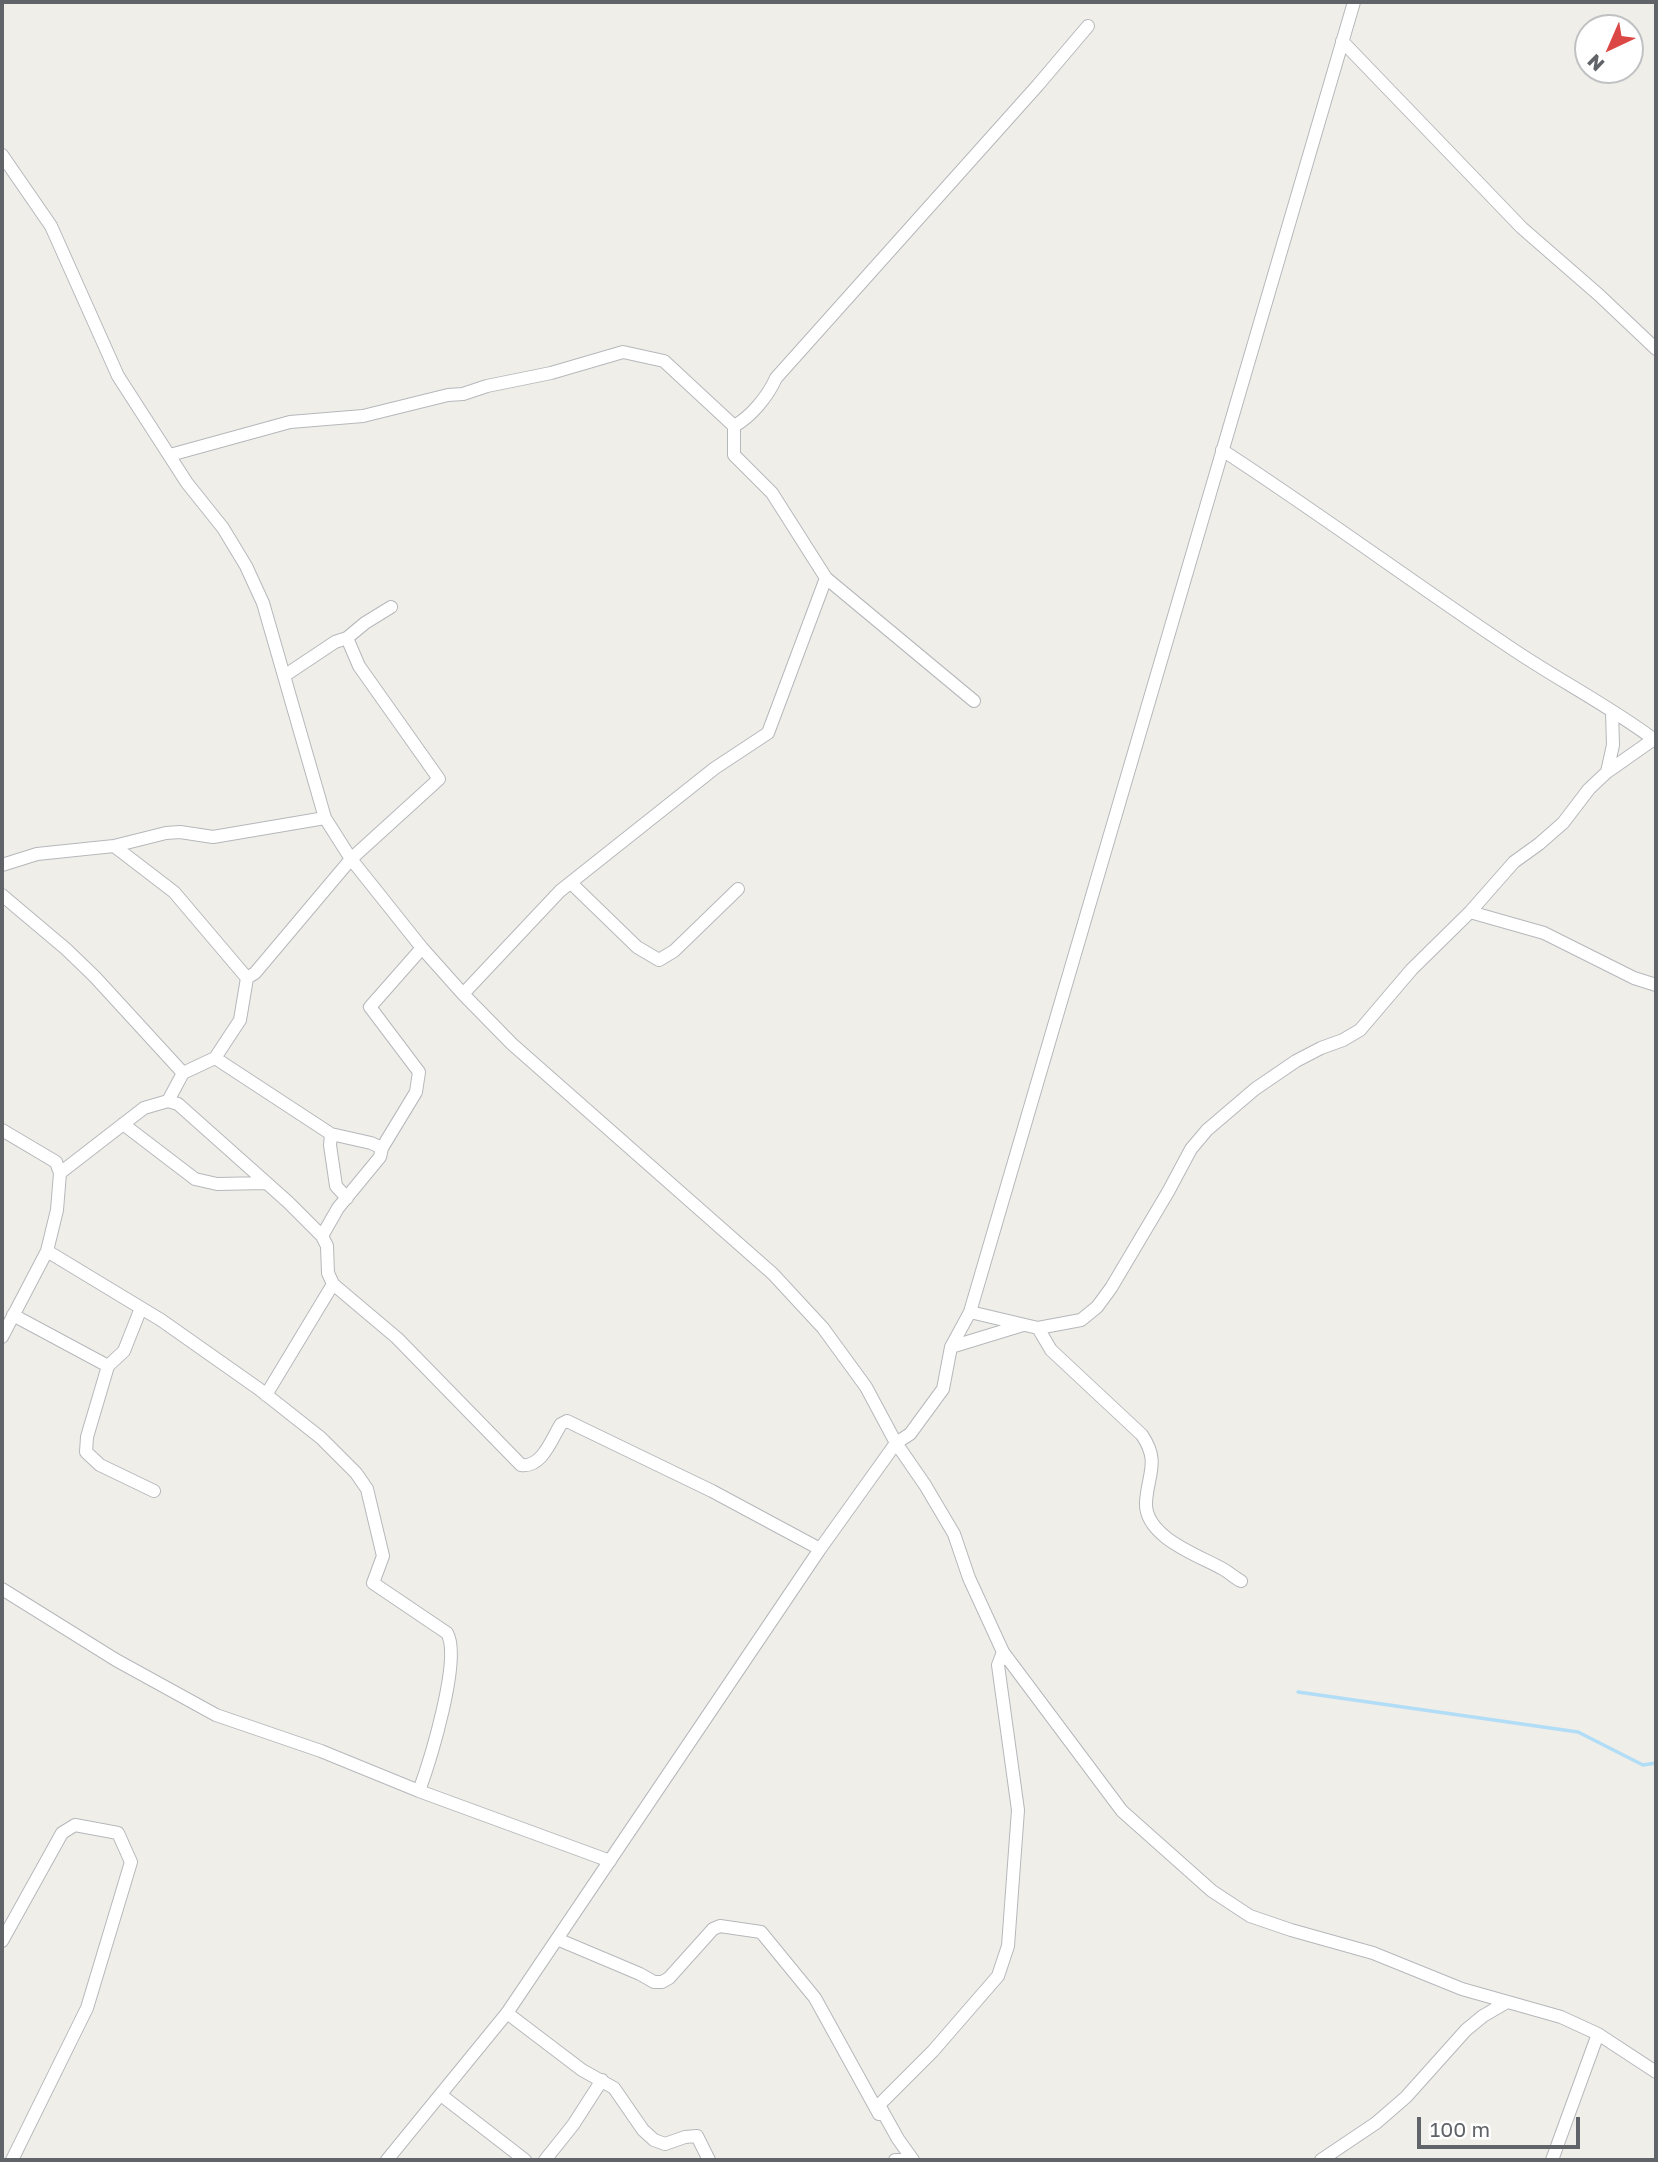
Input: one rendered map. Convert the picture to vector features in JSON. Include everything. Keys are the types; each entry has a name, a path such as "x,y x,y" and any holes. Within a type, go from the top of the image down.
{"street":[{"path":"387,2160 507,2013 820,1549 896,1443 910,1434 927,1415 943,1389 951,1347 970,1311 1354,2"},
{"path":"734,426 742,422 771,390 776,378 1088,26"},
{"path":"1342,41 1522,228 1656,349"},
{"path":"2,155 51,226 118,376 187,483 223,528 246,566 263,603 325,818 351,859 422,948 512,1044 773,1274 823,1328 866,1387 896,1443 954,1534 968,1578 1003,1652 1122,1811 1212,1891 1250,1916 1373,1953 1462,1989 1561,2017 1598,2034 1656,2072"},
{"path":"170,455 290,422 363,416 448,394 463,394 487,386 551,373 623,352 664,361 734,426 734,455 772,493 826,578 975,701"},
{"path":"970,1311 1038,1328 1081,1320 1097,1307 1191,1149 1207,1130 1255,1089 1296,1061 1360,1030 1412,970 1470,912 1514,862 1563,823 1589,789 1607,772 1655,740 1543,670 1313,509 1223,450"},
{"path":"463,994 560,891 715,768 768,733 826,578"},
{"path":"284,676 335,642 347,638 391,607"},
{"path":"168,1101 183,1073 215,1058 240,1020 247,978 351,859 439,779 359,666 347,638"},
{"path":"1607,772 1613,745 1612,711"},
{"path":"2,865 37,854 114,846 166,833 180,832 213,837 325,818"},
{"path":"114,846 174,892 247,978"},
{"path":"572,883 637,947 659,960 674,951 738,888"},
{"path":"2,895 95,977 183,1073"},
{"path":"1470,912 1544,933 1634,978 1656,985"},
{"path":"321,1236 338,1208 380,1157 382,1148 416,1092 419,1072 370,1007 422,948"},
{"path":"215,1058 331,1134 382,1148"},
{"path":"60,1173 144,1108 168,1101 178,1104 321,1236 327,1246 328,1273 333,1284 397,1338 521,1465 530,1466 538,1462 561,1424 567,1421 712,1491 820,1549"},
{"path":"123,1124 195,1179 217,1184 266,1183"},
{"path":"2,1130 56,1162 60,1173 57,1210 47,1251 2,1337"},
{"path":"331,1134 336,1186 347,1198"},
{"path":"47,1251 141,1308 266,1395 321,1438 356,1473 367,1489 383,1556 373,1583 447,1633 451,1640 446,1692 419,1791"},
{"path":"266,1395 333,1284"},
{"path":"141,1308 124,1351 108,1366 87,1437 86,1452 100,1465 154,1491"},
{"path":"13,1315 108,1366"},
{"path":"951,1347 1023,1324"},
{"path":"1038,1328 1051,1350 1142,1435 1150,1446 1154,1462 1146,1503 1149,1517 1161,1533 1241,1581"},
{"path":"2,1589 116,1660 216,1715 321,1751 419,1791 610,1861"},
{"path":"913,2160 879,2105 933,2051 998,1976 1008,1946 1018,1810 998,1665 1003,1652"},
{"path":"2,1941 62,1833 75,1825 118,1833 131,1862 88,2008 12,2160"},
{"path":"557,1939 654,1982 662,1982 669,1978 713,1929 720,1926 761,1932 815,1998 903,2160 895,2160"},
{"path":"1321,2160 1376,2123 1396,2106 1466,2031 1483,2016 1507,2002"},
{"path":"507,2013 582,2070 614,2088 643,2130 654,2140 665,2144 694,2134 699,2137 709,2160"},
{"path":"1552,2160 1598,2034"},
{"path":"545,2160 573,2125 602,2080"},
{"path":"441,2095 525,2160"}],"waterway":[{"path":"1298,1692 1578,1732 1643,1765 1656,1763"}]}
